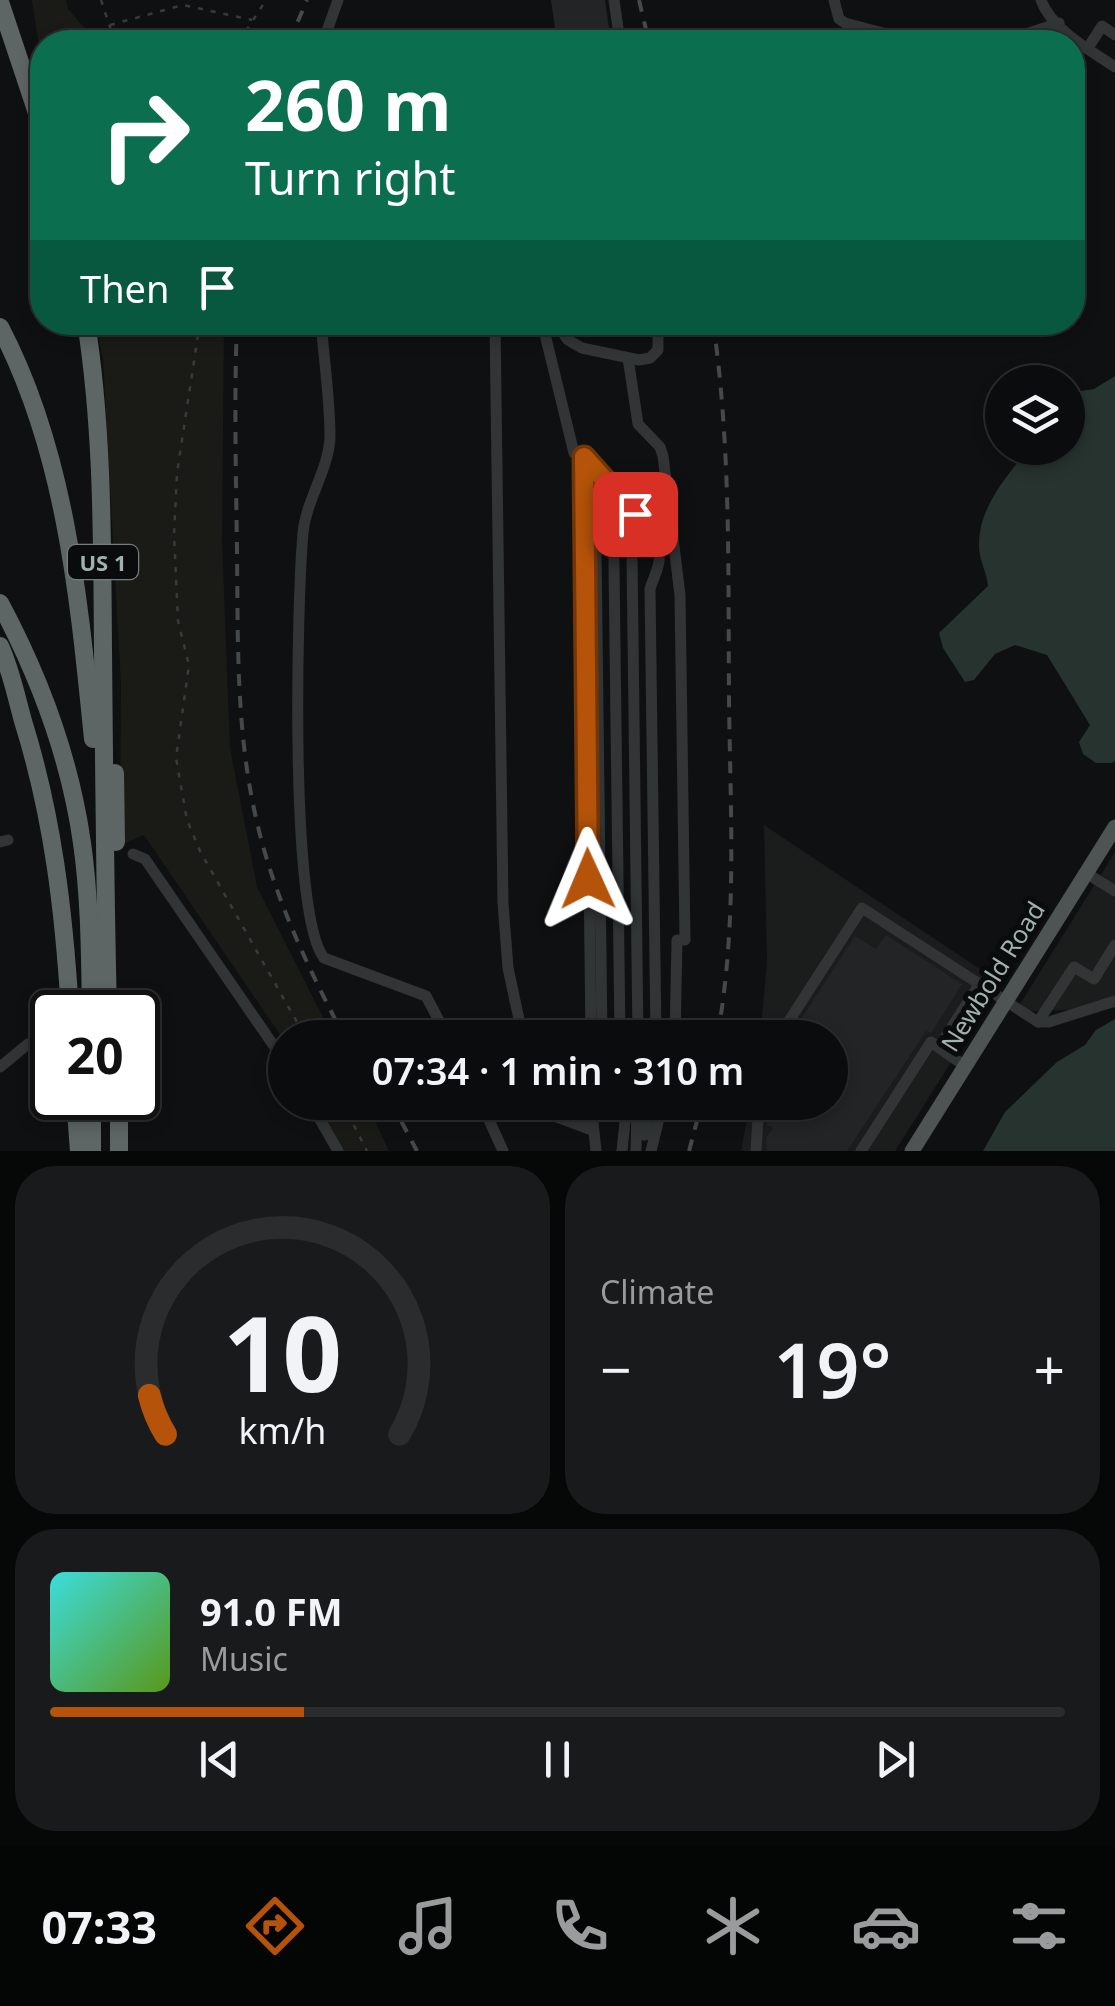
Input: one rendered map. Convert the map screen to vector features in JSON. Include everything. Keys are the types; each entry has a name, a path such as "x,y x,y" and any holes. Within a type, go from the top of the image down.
{"highway":[{"path":"0,2 30,92"},
{"path":"0,327 37,418 61,508 86,654 103,803"},
{"name":"US 1","path":"88,335 102,515 107,990"},
{"path":"102,515 114,717 118,990"},
{"path":"0,603 49,711 75,802 88,896 90,990"},
{"path":"0,646 46,803 57,858 69,990"},
{"path":"0,670 23,719"},
{"path":"68,1151 70,1120"},
{"path":"74,1120 78,1151"},
{"path":"92,1120 92,1151"},
{"path":"110,1120 110,1151"},
{"path":"119,1120 120,1151"}],"main road":[{"name":"Newbold Road","path":"912,1151 1115,827"}],"street":[{"path":"327,30 338,0"},
{"path":"614,0 618,30"},
{"path":"834,0 839,18 845,23 871,30"},
{"path":"1041,0 1044,9 1066,30"},
{"path":"1040,30 1059,24"},
{"path":"1059,24 1059,30"},
{"path":"1088,48 1102,26 1115,35"},
{"path":"1085,46 1115,67"},
{"path":"322,335 330,441 303,528 297,725 308,902 317,949 324,958 426,996 439,1020"},
{"path":"495,335 503,903 508,968 519,1020"},
{"path":"545,335 574,453 584,457 613,486 656,544 660,570 650,589 656,1020"},
{"path":"566,335 574,345 642,360 654,354 660,344 659,335"},
{"path":"628,358 638,424 662,452 680,595 685,940 677,940 676,1020"},
{"path":"584,457 591,1020"},
{"path":"594,468 602,1020"},
{"path":"613,486 620,1020"},
{"path":"627,503 632,556 638,1020"},
{"path":"656,544 674,542"},
{"path":"133,854 145,859 268,1037"},
{"path":"1086,873 1115,891"},
{"path":"790,1020 862,908 1038,1022 1115,1002"},
{"path":"1038,1022 1074,967 1094,980 1115,945"},
{"path":"940,1047 980,985"},
{"path":"862,1151 932,1042 966,1066"},
{"path":"0,1067 28,1044"},
{"path":"320,1120 338,1151"},
{"path":"489,1120 503,1151"},
{"path":"565,1120 592,1130"},
{"path":"592,1120 596,1151"},
{"path":"622,1151 626,1120"},
{"path":"636,1151 638,1120"},
{"path":"638,1134 645,1135 647,1120"},
{"path":"651,1151 658,1120"},
{"path":"755,1150 758,1120"}],"path":[{"path":"101,0 112,30"},
{"path":"246,30 266,0"},
{"path":"110,25 183,5 252,20"},
{"path":"198,335 177,472 174,534 178,622 188,665 176,758 179,786 200,852 296,1020"},
{"path":"351,1120 367,1151"}],"shaded area":[{"path":"32,0 66,0 68,9 86,30 37,30"},
{"path":"98,335 224,335 222,540 230,748 257,887 324,1020 270,1020 144,835 120,845 121,684 103,359"},
{"path":"1115,376 1112,763 1096,763 1083,754 1079,742 1090,725 1047,655 1015,645 995,654 974,680 965,682 943,648 939,633 988,586 979,552 983,519 1016,465 1085,465 1085,390"},
{"path":"764,825 1001,983 895,1151 741,1151 747,1120 848,1120 848,1020 762,1020 767,962"},
{"path":"1115,852 1115,1008 1015,1012"},
{"path":"1115,1019 1115,1151 983,1151 1005,1112 1057,1062 1085,1045 1096,1030"},
{"path":"326,1120 374,1120 389,1151 341,1151"}],"building":[{"path":"551,0 605,0 609,30 555,30"},
{"path":"886,935 962,984 847,1151 767,1151 766,1138 773,1128 767,1125 768,1120 848,1120 848,1020 801,1020 855,936 876,949"}],"railway":[{"path":"294,30 307,0"},
{"path":"639,0 646,30"},
{"path":"237,335 238,653 249,785 263,847 282,903 336,1020"},
{"path":"715,335 726,462 731,824 728,953 720,1020"},
{"path":"401,1120 417,1151"},
{"path":"689,1151 697,1120"}],"route":[{"path":"588,879 584,457 635,514"}]}
